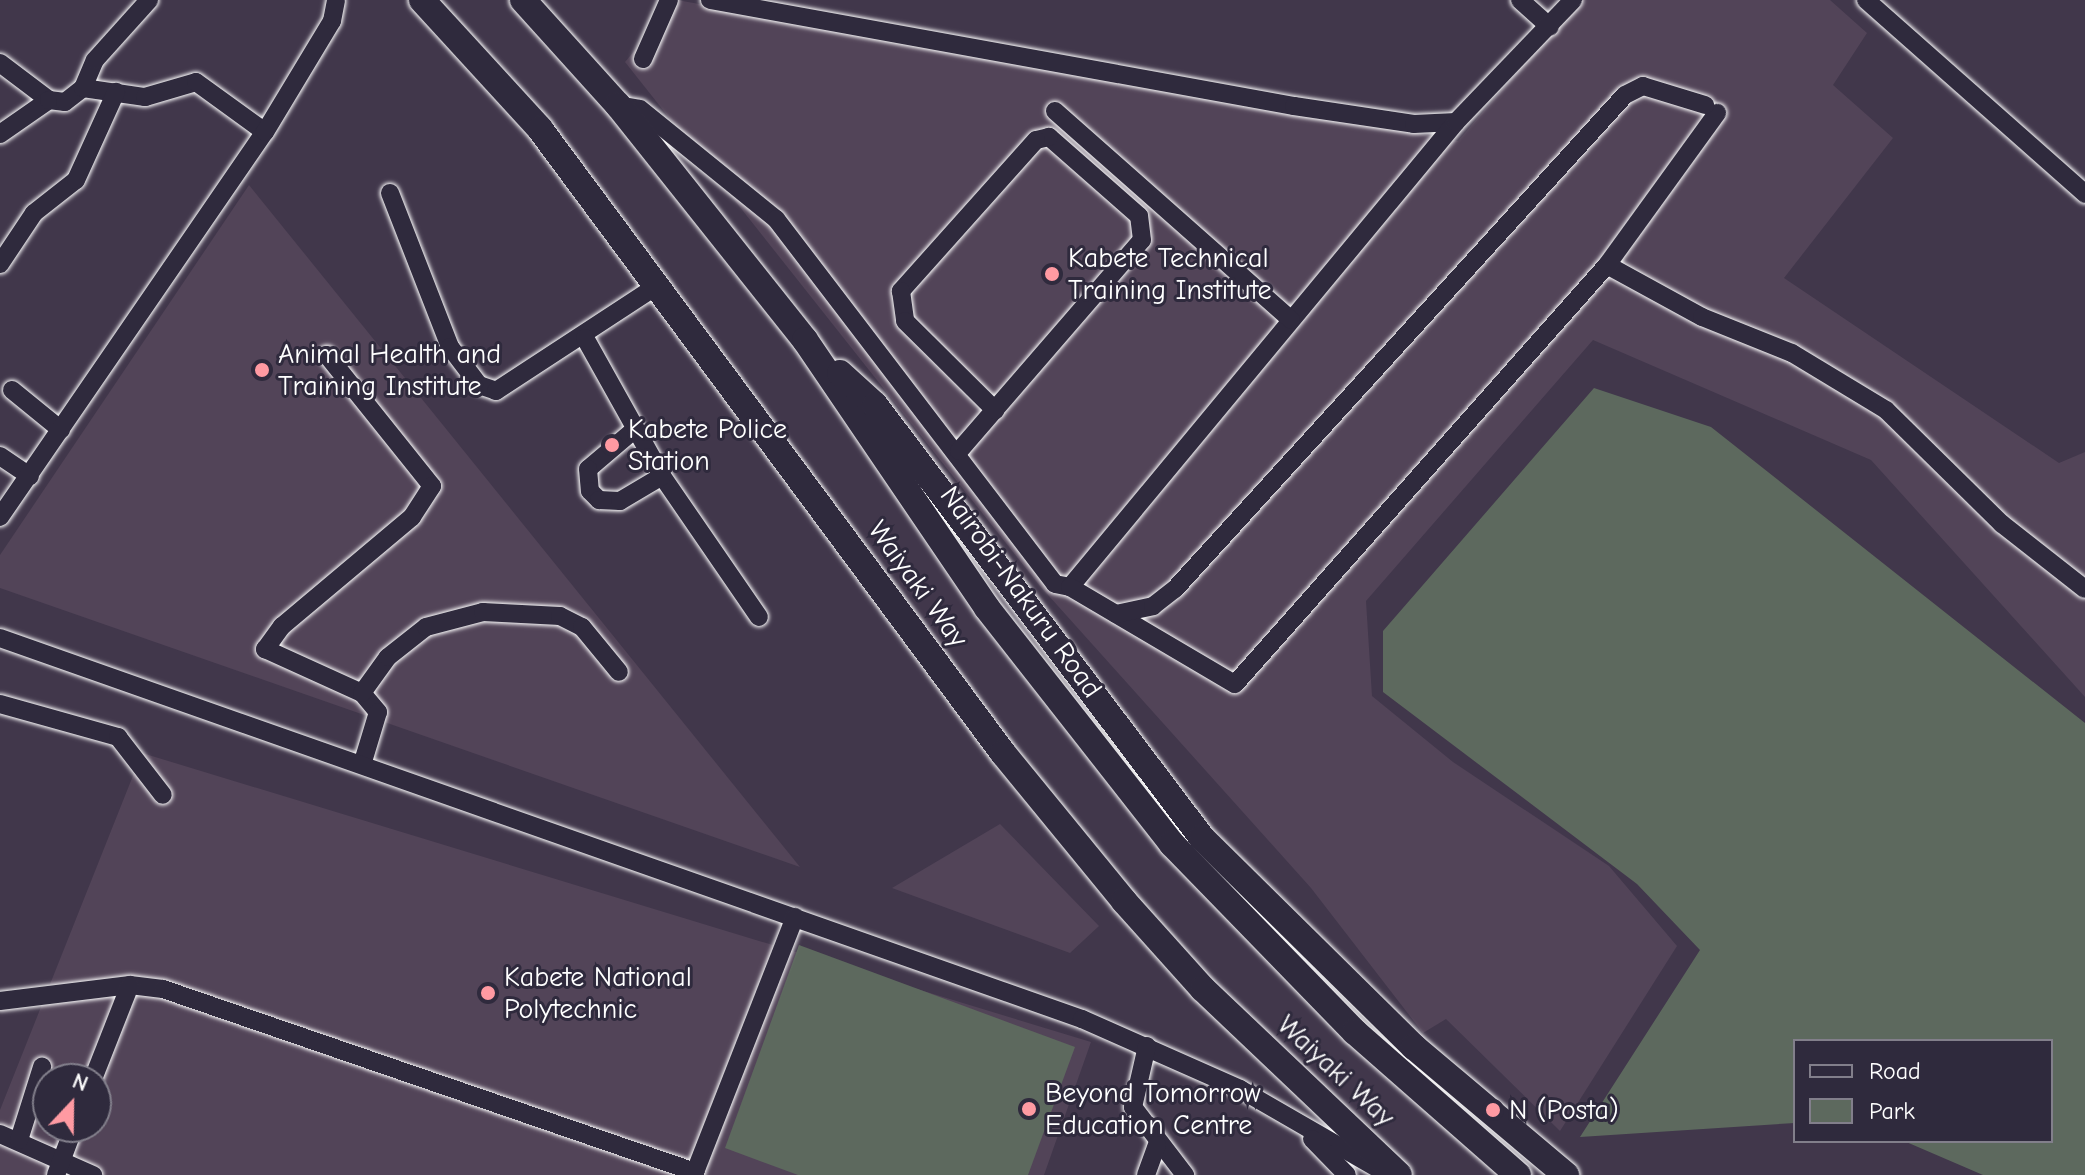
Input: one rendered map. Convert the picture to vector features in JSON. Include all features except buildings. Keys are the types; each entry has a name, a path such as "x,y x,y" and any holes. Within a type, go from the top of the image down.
{"highway":[{"name":"Waiyaki Way","path":"422,0 540,129 1003,753 1124,901 1203,989 1399,1175"},
{"name":"Nairobi-Nakuru Road","path":"523,0 618,105 805,340 987,608 1172,844 1344,1022 1518,1175"},
{"path":"805,340 875,405 1202,838 1414,1047 1566,1175"}],"street":[{"path":"0,63 49,100 65,102 83,88 95,60 149,0"},
{"path":"0,517 265,132 332,21 336,0"},
{"path":"643,59 669,0"},
{"path":"710,0 1294,106 1414,124 1456,122"},
{"path":"1520,0 1550,27"},
{"path":"1070,587 1456,122 1573,0"},
{"path":"1866,0 2085,194"},
{"path":"83,88 145,97 196,82 265,132"},
{"path":"618,105 640,109 776,219 959,451 1055,584 1070,587 1235,684 1607,265 1711,109 1643,86 1625,95 1175,589 1153,606 1116,614"},
{"path":"0,264 34,213 76,180 116,92"},
{"path":"0,134 49,100"},
{"path":"1055,111 1291,320"},
{"path":"959,451 995,410 1142,240 1145,228 1049,137 1036,140 901,291 905,321 995,410"},
{"path":"390,193 450,347 479,385 496,391 585,338 655,287"},
{"path":"1607,265 1702,317 1792,353 1886,410 2002,524 2085,589"},
{"path":"585,338 662,476 759,617"},
{"path":"327,355 432,486 428,501 282,626 265,649 362,693 378,712 362,765"},
{"path":"12,390 61,430"},
{"path":"634,430 588,469 590,491 599,500 620,501 662,476"},
{"path":"0,456 30,476"},
{"path":"362,693 388,657 426,627 483,612 560,616 582,627 619,672"},
{"path":"0,638 795,917 1147,1046 1296,1122 1389,1175"},
{"path":"0,704 118,737 163,795"},
{"path":"0,1001 130,985 163,989 694,1173 795,917"},
{"path":"99,1063 130,985"},
{"path":"1147,1046 1133,1107 1157,1145 1185,1175"},
{"path":"19,1140 32,1099"},
{"path":"1296,1122 1347,1175"},
{"path":"0,1134 19,1140 58,1169 93,1175"},
{"path":"58,1169 68,1143"},
{"path":"1146,1175 1157,1145"}],"shaded area":[{"path":"677,0 1458,141 1579,0 1830,0 1867,33 1833,85 1893,138 1784,278 2059,463 2085,452 2085,697 1871,460 1593,340 1366,601 1372,696 1453,762 1609,866 1677,946 1560,1131 1446,1019 1423,1033 1311,888 1040,586 625,62"},
{"name":"Animal Health and Training Institute","path":"249,185 800,867 0,588 0,555"},
{"name":"Kabete National Polytechnic","path":"142,753 1091,1042 1044,1175 0,1175 0,1110"},
{"path":"1000,824 1099,926 1070,953 892,888"}],"green space":[{"path":"1594,388 1711,427 2085,723 2085,1175 1983,1175 1909,1143 2053,1143 2053,1039 1793,1039 1793,1123 1580,1137 1700,950 1637,884 1383,692 1383,631"},
{"path":"799,945 1075,1047 1028,1175 798,1175 725,1148"}],"place":[{"name":"Kabete Technical Training Institute","path":"1052,274"},
{"name":"Animal Health and Training Institute","path":"262,370"},
{"name":"Kabete Police Station","path":"612,445"},
{"name":"Kabete National Polytechnic","path":"488,993"},
{"name":"Beyond Tomorrow Education Centre","path":"1029,1109"},
{"name":"N (Posta)","path":"1493,1110"}]}
